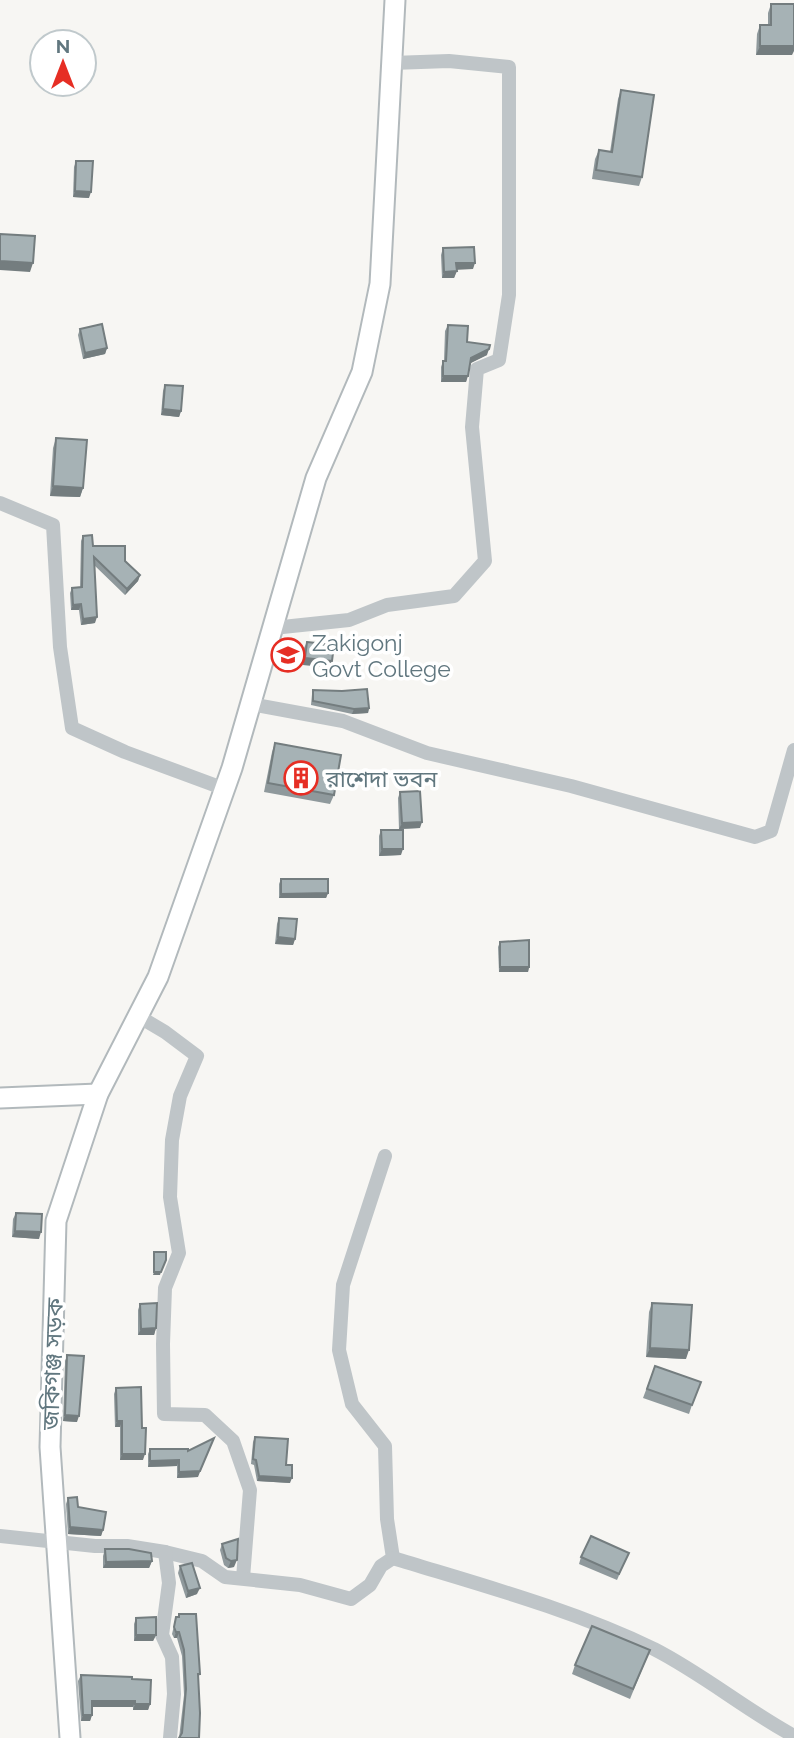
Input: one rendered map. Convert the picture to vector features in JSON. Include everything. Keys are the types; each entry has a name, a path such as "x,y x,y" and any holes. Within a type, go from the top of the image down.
{"street":[{"name":"জকিগঞ্জ সড়ক","path":"70,1738 50,1447 56,1221 98,1094 158,977 225,789 316,478 362,372 380,284 395,0"},
{"path":"273,628 349,620 387,605 454,596 485,561 472,427 477,369 499,360 509,295 509,67 449,61 392,63"},
{"path":"0,503 53,525 60,647 72,729 225,789"},
{"path":"251,704 343,721 427,753 571,786 755,837 771,831 794,750"},
{"path":"138,1016 197,1056 180,1096 172,1140 170,1197 179,1253 165,1288 164,1414 205,1415 233,1441 250,1490 243,1578"},
{"path":"0,1098 98,1094"},
{"path":"385,1156 344,1285 340,1350 352,1404 385,1446 387,1519 393,1558"},
{"path":"0,1536 95,1546 127,1546 165,1552 202,1561 225,1577 300,1585 351,1599 370,1585 382,1566 393,1558"},
{"path":"165,1552 169,1583 162,1636 172,1657 174,1694 170,1738"},
{"path":"393,1558 576,1615 655,1650 701,1676 767,1722 794,1737"}],"shaded area":[{"name":"Zakigonj Govt College","path":"280,641 300,643 297,670 277,668"}],"building":[{"path":"771,4 794,4 794,46 760,46 760,25 771,25"},
{"path":"621,90 654,95 642,177 596,170 599,150 612,152"},
{"path":"76,161 93,161 91,192 75,191"},
{"path":"0,234 35,236 33,263 0,261"},
{"path":"474,247 475,263 456,263 457,271 444,272 443,248"},
{"path":"102,324 107,348 85,353 80,329"},
{"path":"448,325 468,326 467,342 490,345 489,349 471,358 468,376 443,376"},
{"path":"165,385 183,386 181,411 163,409"},
{"path":"56,438 87,440 83,488 53,486"},
{"path":"92,535 93,546 125,546 125,561 140,575 127,589 94,557 97,617 83,619 81,604 73,605 72,588 82,587 83,536"},
{"path":"307,642 334,645 332,661 305,658"},
{"path":"367,689 369,708 354,709 313,701 313,690"},
{"name":"রাশেদা ভবন","path":"275,743 341,755 334,795 268,783"},
{"path":"420,791 422,822 402,823 400,792"},
{"path":"381,830 403,830 403,849 382,849"},
{"path":"281,879 328,879 328,893 281,894"},
{"path":"279,918 297,919 295,939 278,937"},
{"path":"529,940 529,967 500,967 500,942"},
{"path":"16,1213 42,1214 41,1232 15,1231"},
{"path":"154,1252 166,1252 161,1272 154,1272"},
{"path":"157,1303 156,1328 141,1329 140,1304"},
{"path":"652,1303 692,1305 689,1350 650,1348"},
{"path":"67,1355 84,1356 79,1416 65,1415"},
{"path":"655,1366 701,1382 692,1405 647,1389"},
{"path":"141,1387 142,1428 146,1428 145,1454 122,1454 122,1421 117,1421 116,1388"},
{"path":"255,1437 288,1439 286,1465 292,1465 292,1478 259,1476 256,1460 253,1459"},
{"path":"214,1438 200,1471 179,1472 179,1460 150,1461 150,1449 188,1451"},
{"path":"77,1497 78,1507 106,1512 103,1530 70,1527 68,1498"},
{"path":"591,1536 629,1553 619,1574 581,1557"},
{"path":"238,1539 237,1560 231,1561 226,1558 222,1544"},
{"path":"105,1549 151,1553 152,1561 106,1562"},
{"path":"192,1563 200,1588 188,1591 180,1566"},
{"path":"179,1614 196,1614 200,1674 199,1738 179,1738 182,1733 186,1689 184,1650 179,1632 176,1632 174,1627"},
{"path":"156,1617 156,1635 136,1635 136,1618"},
{"path":"592,1626 650,1650 633,1689 575,1665"},
{"path":"81,1675 151,1680 150,1704 135,1704 135,1701 92,1701 92,1715 83,1715"}],"place":[{"name":"Zakigonj Govt College","path":"288,655"},
{"name":"রাশেদা ভবন","path":"301,778"}]}
